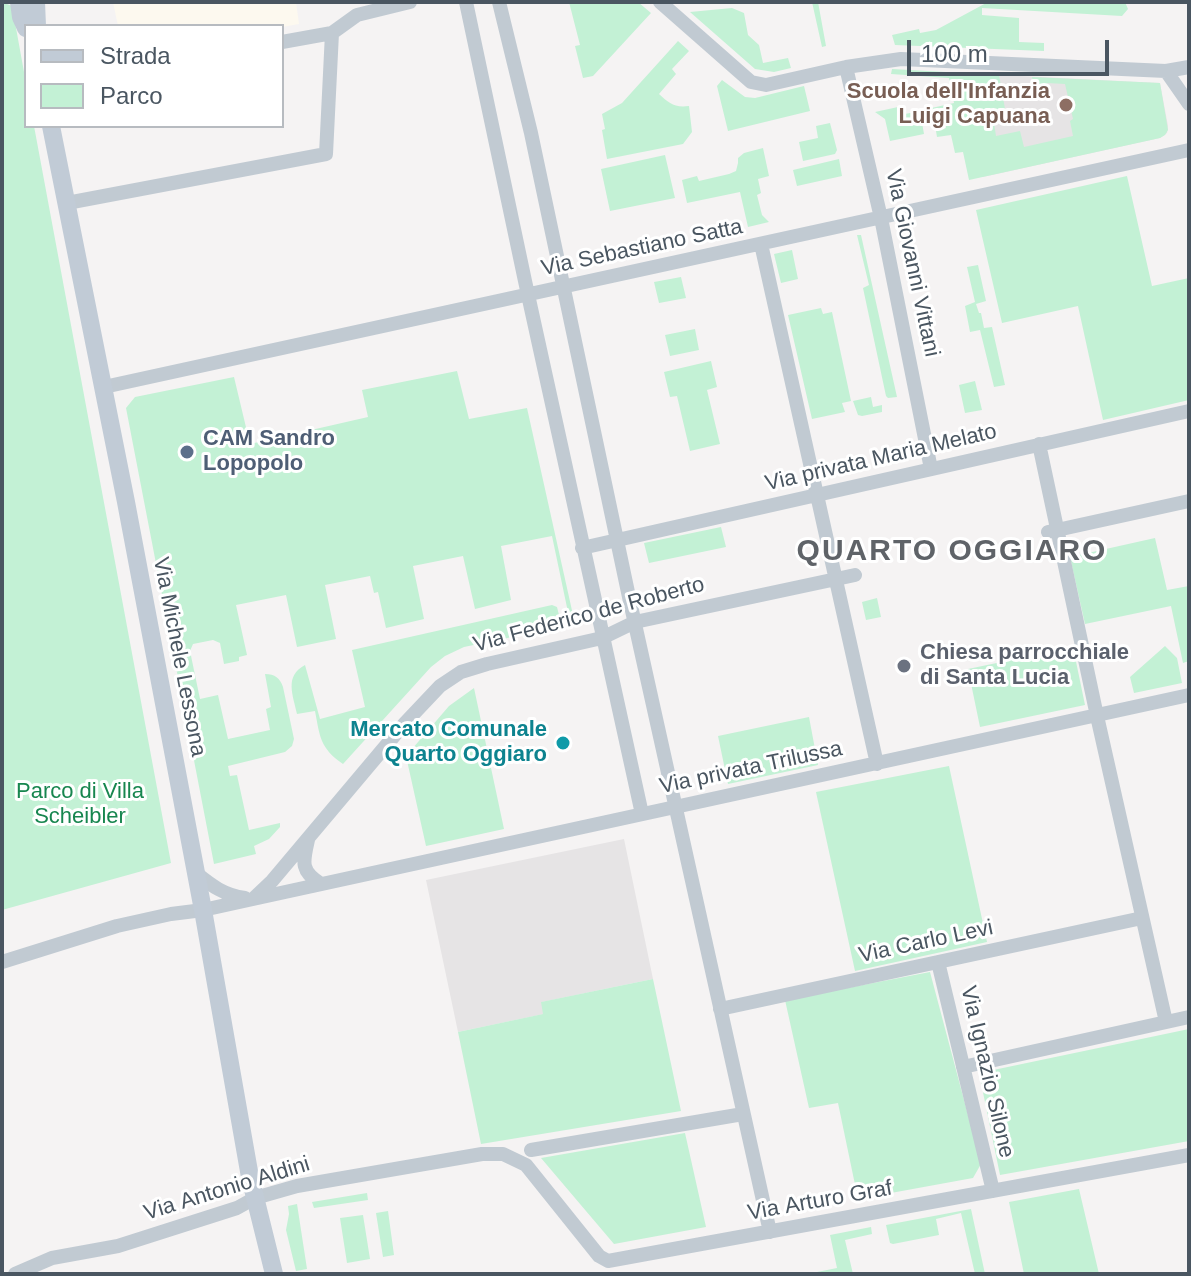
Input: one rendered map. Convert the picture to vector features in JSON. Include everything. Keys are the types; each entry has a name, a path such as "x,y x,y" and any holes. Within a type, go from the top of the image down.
{"street":[{"path":"19,2 24,24"},
{"path":"36,2 37,24"},
{"path":"284,42 332,33 357,15 410,2"},
{"path":"466,2 642,814"},
{"path":"499,2 531,133 617,541 770,1232"},
{"path":"660,2 751,82 759,85 846,67 913,59 1166,71 1189,67"},
{"path":"67,203 326,154 332,33"},
{"name":"Via Giovanni Vittani","path":"846,67 881,218 931,469"},
{"path":"1166,71 1189,104"},
{"name":"Via Michele Lessona","path":"51,128 104,387 255,1198 274,1274"},
{"name":"Via Sebastiano Satta","path":"104,387 1189,150"},
{"path":"761,244 877,764"},
{"name":"Via privata Maria Melato","path":"582,548 1189,411"},
{"path":"1039,444 1053,531 1166,1022"},
{"path":"1053,531 1189,501"},
{"name":"Via Federico de Roberto","path":"253,899 272,881 405,723 440,686 461,672 602,638 635,622 855,575"},
{"name":"Via privata Trilussa","path":"321,884 1189,695"},
{"path":"308,837 305,869 311,878 321,884"},
{"path":"196,873 215,889 232,896 253,899"},
{"path":"2,962 117,926 321,884"},
{"name":"Via Carlo Levi","path":"720,1009 1142,918"},
{"name":"Via Ignazio Silone","path":"938,962 993,1191"},
{"path":"963,1067 1189,1017"},
{"path":"531,1150 743,1114"},
{"name":"Via Antonio Aldini","path":"15,1274 52,1258 118,1246 297,1186 482,1154 503,1154"},
{"name":"Via Arturo Graf","path":"503,1154 526,1165 599,1256 608,1261 1189,1155"}],"shaded area":[{"path":"113,2 296,2 299,24 284,27 284,24 118,24"},
{"name":"Scuola dell'Infanzia Luigi Capuana","path":"961,73 1160,83 1167,133 1160,138 983,177"},
{"path":"624,839 653,979 542,1002 544,1014 458,1032 426,880"}],"green space":[{"name":"Parco di Villa Scheibler","path":"2,2 12,6 24,72 24,128 34,128 171,863 2,910"},
{"path":"569,2 638,2 651,13 593,76 583,78 575,46 580,45"},
{"path":"812,2 818,2 826,46 822,47"},
{"path":"988,2 1125,2 1128,9 1122,16 982,8 982,15 1019,18 1019,42 1044,43 1044,51 895,45 892,35 919,29 920,33 936,30"},
{"path":"732,8 744,13 748,35 759,45 763,63 788,58 791,68 774,72 755,69 690,12"},
{"path":"678,41 689,51 672,69 676,74 659,94 672,104 689,106 692,132 683,144 607,159 602,114 622,103"},
{"name":"Scuola dell'Infanzia Luigi Capuana","path":"892,69 999,75 1007,120 994,123 996,136 1020,131 1024,147 1073,136 1070,121 1073,119 1065,84 1047,83 1050,96 1037,99 1032,77 1160,83 1168,130 1160,138 969,180 963,152 955,153 951,135 937,137 936,131 946,128 942,113 928,116 927,109 954,103 949,78 891,74"},
{"path":"722,80 745,97 755,98 804,86 810,111 728,131 717,86"},
{"path":"898,107 900,115 920,111 924,134 890,141 885,119 875,112"},
{"path":"830,123 837,150 835,154 803,161 799,142 818,138 816,126"},
{"path":"763,148 769,176 758,179 761,193 757,195 762,215 769,222 748,227 740,192 687,203 682,180 697,176 699,181 729,174 736,171 738,158 744,153"},
{"path":"665,155 675,198 610,211 601,169"},
{"path":"839,159 842,176 797,186 793,170"},
{"path":"1127,176 1152,286 1189,278 1189,400 1103,420 1078,306 1002,323 976,210"},
{"path":"857,235 861,235 897,397 886,396 863,288 869,285"},
{"path":"792,250 798,279 781,283 774,254"},
{"path":"978,265 986,301 976,304 984,328 992,327 1005,385 994,387 980,330 970,332 965,306 975,302 967,267"},
{"path":"681,277 686,298 659,303 654,282"},
{"path":"821,308 823,314 832,312 851,401 842,403 845,412 812,419 788,315"},
{"path":"695,329 699,350 670,356 665,335"},
{"path":"711,361 717,387 707,390 720,444 690,451 677,396 670,397 664,372"},
{"path":"457,371 469,419 527,408 575,624 464,647 445,656 431,667 343,764 322,741 315,711 297,714 292,680 298,669 305,665 320,719 365,707 352,650 552,605 557,607 560,619 569,617 552,536 501,546 511,600 475,609 463,556 413,566 424,619 386,628 378,592 374,593 370,576 325,585 336,639 297,647 286,595 236,605 247,655 239,657 239,661 224,664 220,643 213,640 193,644 190,651 200,699 218,695 228,739 270,730 266,709 271,707 265,674 274,676 283,687 294,739 285,752 228,766 230,776 237,775 249,830 280,823 280,827 269,839 254,846 256,854 214,864 126,408 135,397 234,377 250,444 368,417 362,390"},
{"path":"975,381 982,410 965,413 959,385"},
{"path":"871,397 873,407 882,405 882,412 858,415 853,401"},
{"path":"721,527 726,547 649,563 644,543"},
{"path":"1155,538 1167,590 1189,586 1189,661 1183,663 1171,606 1085,624 1070,557"},
{"path":"877,598 881,617 866,620 862,602"},
{"path":"1165,646 1177,658 1182,683 1134,693 1130,677"},
{"path":"1073,647 1085,705 980,727 968,669"},
{"path":"474,688 504,829 426,846 406,756 449,706"},
{"path":"809,717 818,765 728,784 718,736"},
{"path":"949,766 987,942 855,971 816,792"},
{"path":"930,972 981,1164 973,1178 858,1199 838,1103 809,1108 785,1000"},
{"path":"653,979 681,1111 481,1144 458,1032 543,1014 541,1002"},
{"path":"1189,1029 1189,1141 1000,1175 979,1073"},
{"path":"685,1133 706,1227 614,1244 541,1158"},
{"path":"1079,1189 1099,1274 1024,1274 1009,1202"},
{"path":"367,1193 368,1200 314,1208 312,1202"},
{"path":"297,1204 307,1269 296,1271 286,1230 288,1206"},
{"path":"971,1209 985,1274 975,1274 961,1213 936,1219 939,1235 890,1243 886,1225"},
{"path":"388,1211 394,1255 383,1257 376,1213"},
{"path":"363,1215 370,1259 347,1263 340,1218"},
{"path":"871,1227 872,1234 845,1240 853,1274 807,1274 837,1268 830,1235"}],"place":[{"name":"Scuola dell'Infanzia Luigi Capuana","path":"1066,105"},
{"name":"CAM Sandro Lopopolo","path":"187,452"},
{"name":"Chiesa parrocchiale di Santa Lucia","path":"904,666"},
{"name":"Mercato Comunale Quarto Oggiaro","path":"563,743"}],"district":[{"name":"QUARTO OGGIARO","path":"952,552"}]}
